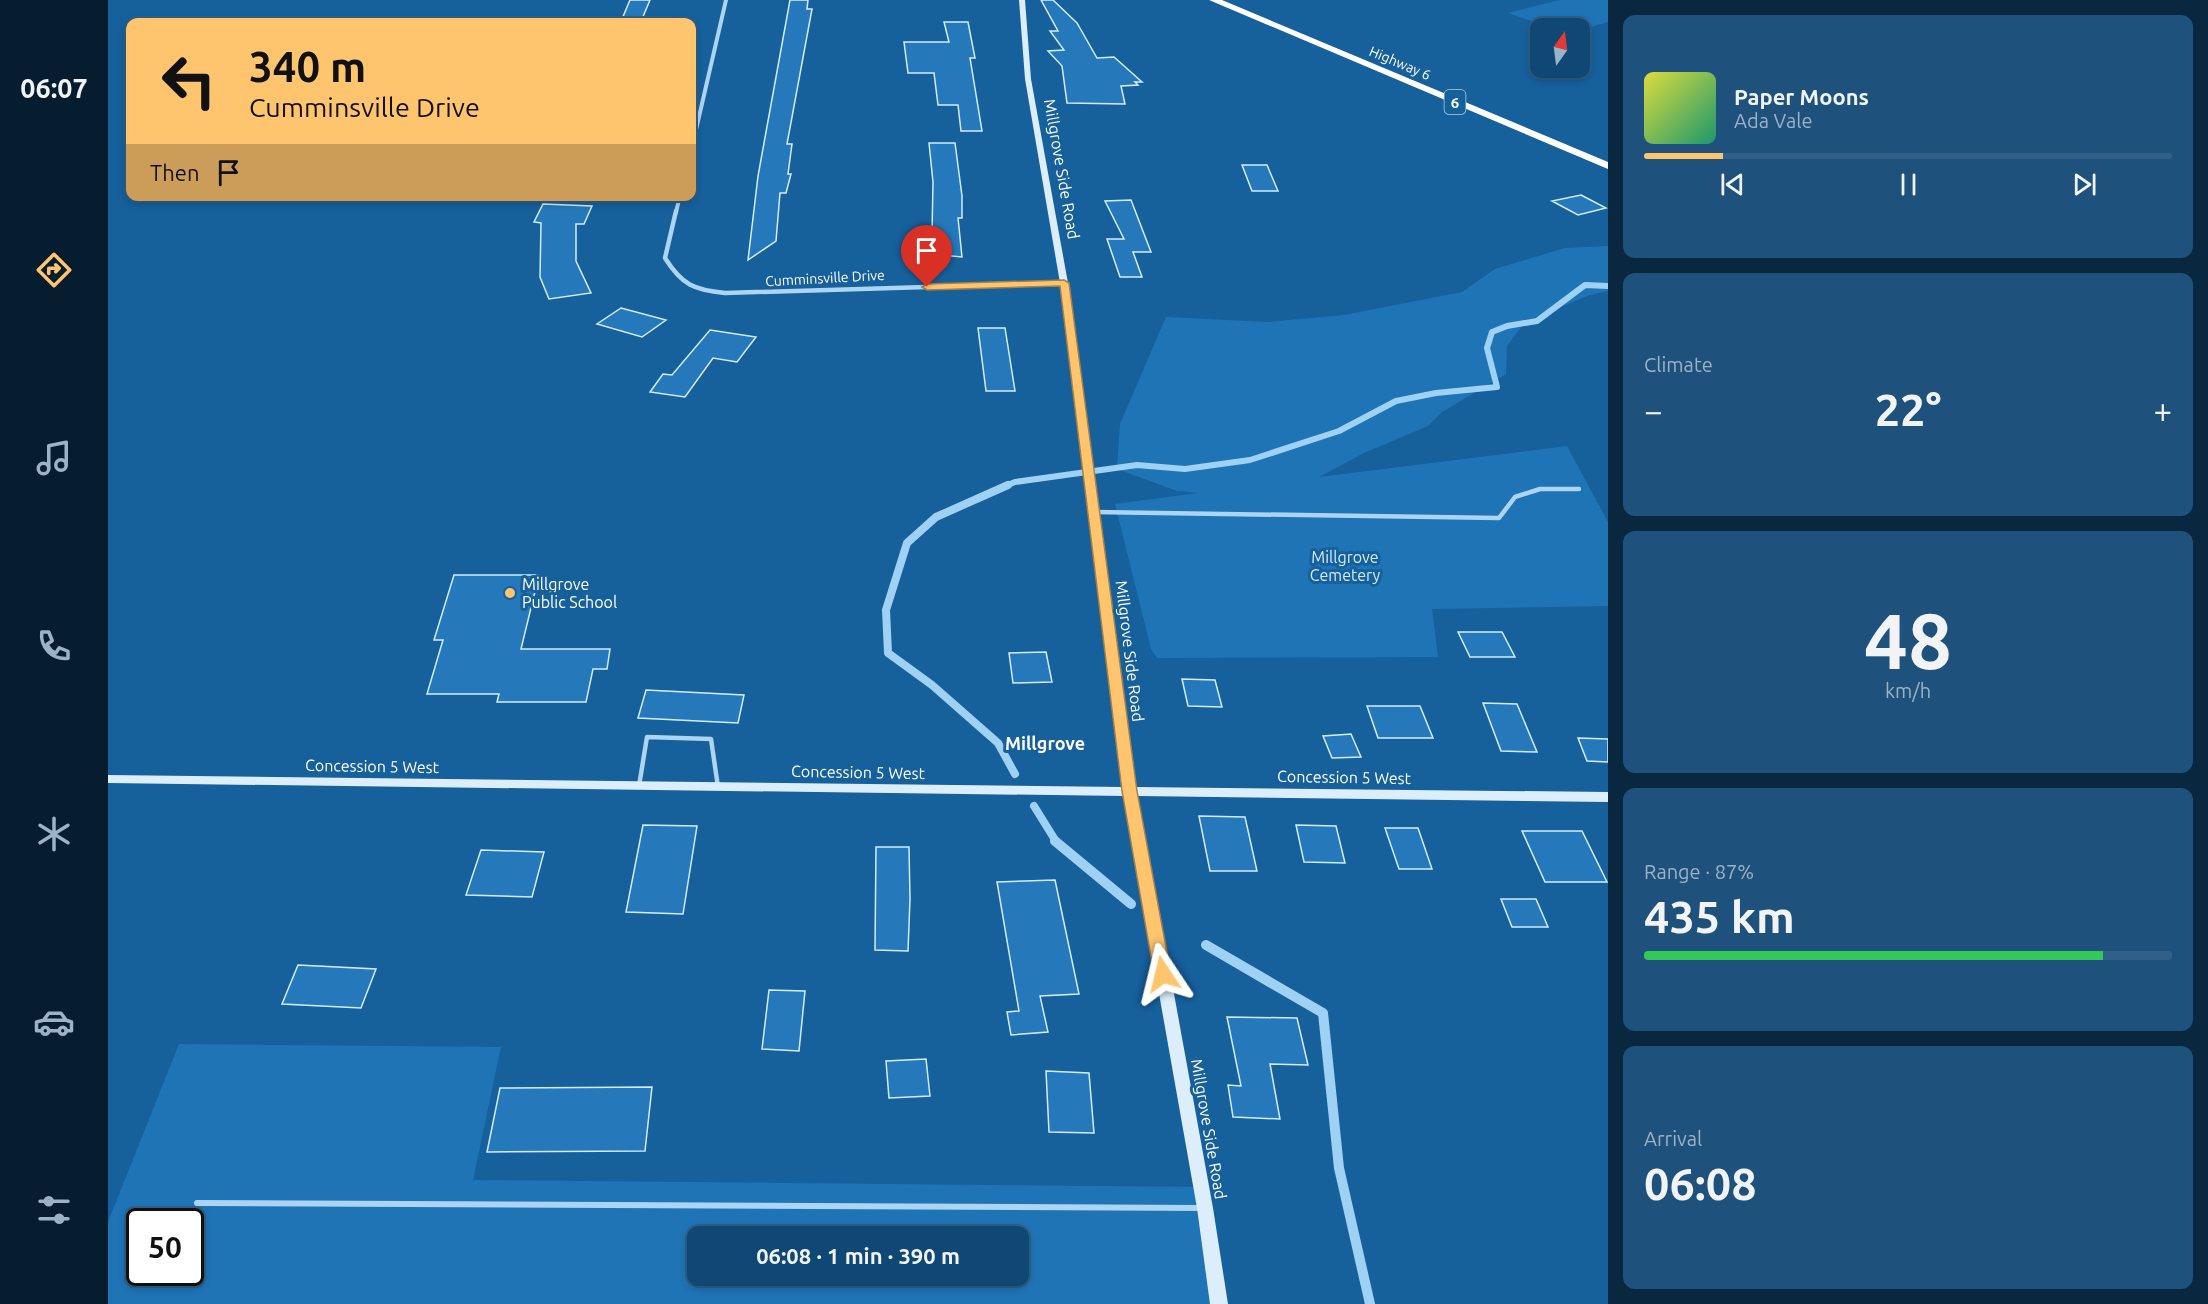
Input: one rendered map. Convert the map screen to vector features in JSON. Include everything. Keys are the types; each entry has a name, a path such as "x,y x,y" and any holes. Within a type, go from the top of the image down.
{"highway":[{"name":"Highway 6","path":"1214,0 1608,166"}],"main road":[{"name":"Millgrove Side Road","path":"1022,0 1028,79 1064,283 1130,791 1219,1304"},
{"name":"Concession 5 West","path":"108,779 1608,797"}],"street":[{"path":"696,130 726,0"},
{"name":"Cumminsville Drive","path":"679,201 666,258 676,276 699,290 725,293 767,293 882,287 996,287 1064,283"}],"lane":[{"path":"1094,512 1499,518 1515,497 1539,489 1580,489"},
{"path":"639,786 647,737 711,740 718,787"},
{"path":"197,1203 1204,1208"}],"green space":[{"path":"1559,0 1608,0 1608,22 1590,27 1590,18 1530,18 1530,20 1508,13"},
{"name":"Millgrove Cemetery","path":"1608,246 1608,291 1587,296 1524,323 1507,346 1506,374 1442,412 1428,426 1364,453 1319,477 1567,446 1608,522 1608,606 1432,609 1438,657 1157,658 1151,649 1115,504 1198,493 1177,491 1117,469 1120,424 1166,317 1268,322 1344,315 1462,292 1495,269 1565,248"},
{"path":"179,1044 501,1047 473,1180 1204,1187 1224,1304 108,1304 108,1222"}],"building":[{"path":"630,0 650,0 642,18 622,18"},
{"path":"790,0 808,0 807,9 812,9 787,144 792,144 788,174 791,174 786,193 780,193 776,241 748,260 758,176"},
{"path":"1041,0 1053,0 1077,23 1097,58 1114,57 1142,82 1135,82 1138,85 1121,86 1125,104 1067,103 1062,66 1048,51 1064,50 1050,31 1058,31"},
{"path":"944,22 968,22 975,58 970,58 982,131 961,131 958,105 938,105 934,73 908,73 904,42 949,42"},
{"path":"929,143 955,143 962,196 962,218 958,218 962,257 920,253 919,233 932,232 933,182"},
{"path":"1242,165 1267,165 1278,191 1252,191"},
{"path":"1581,195 1606,208 1578,215 1552,201"},
{"path":"1131,200 1151,252 1133,252 1142,277 1120,277 1107,239 1124,239 1105,201"},
{"path":"543,204 592,206 584,224 576,224 576,261 591,293 549,299 540,277 541,223 534,222"},
{"path":"621,308 666,320 642,337 597,324"},
{"path":"978,328 1005,328 1015,391 986,391"},
{"path":"710,330 756,337 737,362 713,358 685,397 650,392 663,374 672,375"},
{"path":"454,575 539,575 521,649 610,649 607,669 593,669 586,702 497,702 499,694 427,694 443,640 434,640"},
{"path":"1458,632 1502,632 1515,657 1470,657"},
{"path":"1046,652 1052,682 1013,683 1009,653"},
{"path":"1182,679 1215,680 1222,707 1188,706"},
{"path":"646,690 744,695 738,723 638,718"},
{"path":"1483,703 1517,704 1537,752 1501,751"},
{"path":"1367,706 1420,706 1433,738 1378,738"},
{"path":"1351,734 1361,757 1332,758 1323,736"},
{"path":"1578,738 1608,739 1608,762 1587,761"},
{"path":"1199,816 1245,817 1257,871 1210,871"},
{"path":"643,825 697,826 683,914 626,912"},
{"path":"1296,825 1336,826 1345,863 1304,862"},
{"path":"1385,828 1418,828 1432,869 1399,869"},
{"path":"1522,831 1582,831 1607,882 1545,882"},
{"path":"876,847 909,847 908,951 875,950"},
{"path":"481,850 544,852 532,897 466,895"},
{"path":"1055,880 1079,994 1040,996 1048,1032 1011,1035 1007,1012 1019,1011 997,882"},
{"path":"1501,899 1536,899 1548,927 1512,927"},
{"path":"298,965 376,969 361,1008 282,1004"},
{"path":"769,990 805,991 799,1051 762,1049"},
{"path":"1227,1017 1297,1018 1308,1065 1270,1064 1280,1119 1233,1117 1228,1085 1241,1086"},
{"path":"926,1059 930,1096 889,1098 886,1061"},
{"path":"1046,1071 1089,1073 1094,1133 1049,1132"},
{"path":"652,1087 645,1151 487,1152 500,1088"}],"waterway":[{"path":"1005,486 1015,482 1137,465 1185,469 1250,460 1339,431 1396,401 1436,393 1497,387 1487,348 1492,332 1507,326 1537,321 1585,285 1608,286"},
{"path":"1008,485 936,517 907,543 886,610 888,653 932,685 998,743 1015,774"},
{"path":"1034,806 1057,842"},
{"path":"1057,842 1131,904"},
{"path":"1206,945 1323,1013 1339,1168 1370,1304"}],"place":[{"name":"Millgrove Public School","path":"510,593"}],"district":[{"name":"Millgrove","path":"1045,743"}],"route":[{"path":"927,287 996,287 1064,283 1130,791 1163,974"}]}
